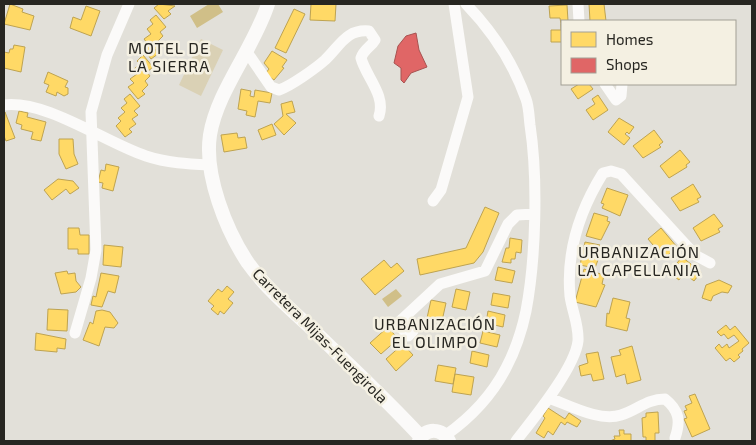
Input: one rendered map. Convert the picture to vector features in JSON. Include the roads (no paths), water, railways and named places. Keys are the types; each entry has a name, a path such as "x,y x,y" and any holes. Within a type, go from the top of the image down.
{"main road":[{"name":"Carretera Mijas-Fuengirola","path":"268,4 258,31 214,117 210,136 210,165 224,217 235,241 249,264 278,297 420,439"},
{"path":"420,439 426,433 436,431 448,438"}],"street":[{"path":"75,333 91,278 96,250 91,112 107,55 128,4"},
{"path":"433,201 441,190 468,97 454,4"},
{"path":"448,438 493,388 506,368 518,337 526,310 534,214 534,147 527,101 507,54 489,29 466,4"},
{"path":"578,4 579,20"},
{"path":"247,52 271,87 279,90 324,60 346,36 361,30 369,31 375,40 363,52 361,58 380,98 382,108 379,116"},
{"path":"605,85 616,100 621,96 622,85"},
{"path":"4,105 28,105 147,156 183,164 210,165"},
{"path":"516,441 549,398 572,359 578,342 577,321 571,303 568,274 574,234 592,191 603,173 621,174 696,255 710,262"},
{"path":"402,319 440,284 485,271 508,224 517,215 534,214"},
{"path":"549,398 600,415 620,416 652,399 665,399 675,407 678,417 679,428 675,438"}],"district":[{"name":"MOTEL DE LA SIERRA","path":"169,57"},
{"name":"URBANIZACIÓN LA CAPELLANIA","path":"639,261"},
{"name":"URBANIZACIÓN EL OLIMPO","path":"435,333"}]}
